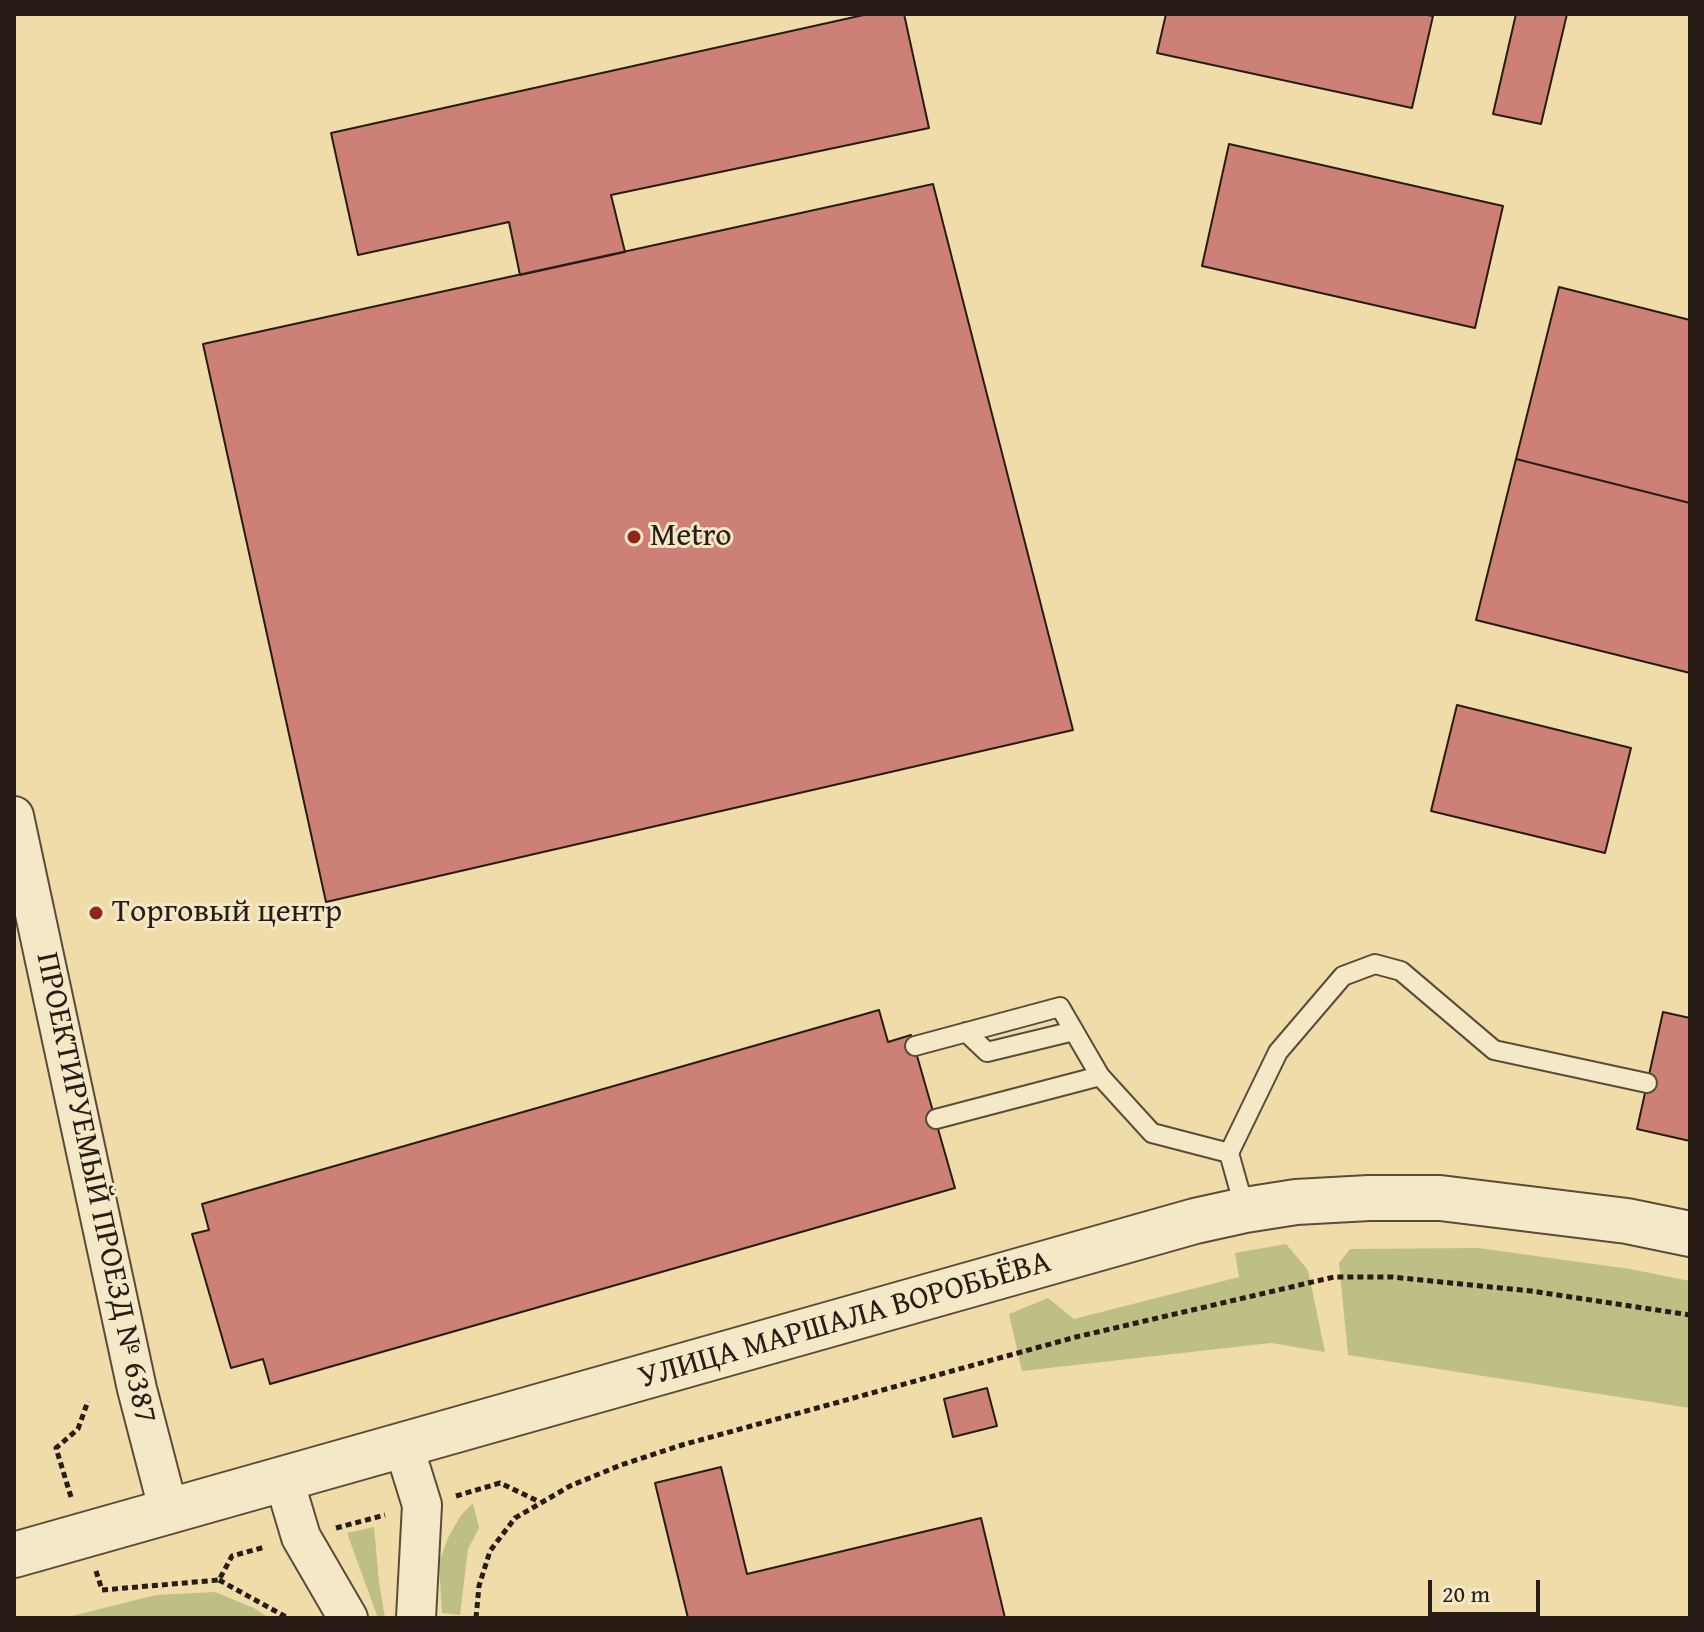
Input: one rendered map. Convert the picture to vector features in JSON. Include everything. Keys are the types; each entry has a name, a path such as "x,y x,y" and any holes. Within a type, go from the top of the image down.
{"street":[{"name":"ПРОЕКТИРУЕМЫЙ ПРОЕЗД № 6387","path":"14,816 137,1389 169,1512"},
{"name":"УЛИЦА МАРШАЛА ВОРОБЬЁВА","path":"14,1555 1179,1225 1245,1210 1296,1202 1440,1198 1627,1221 1690,1234"},
{"path":"404,1447 422,1505 416,1618"},
{"path":"284,1480 301,1537 348,1618"}],"lane":[{"path":"1245,1210 1229,1153 1278,1052 1343,976 1375,964 1401,971 1494,1050 1647,1083"},
{"path":"915,1046 1060,1007 1100,1076 1152,1133 1229,1153"},
{"path":"966,1032 987,1052 1074,1031"},
{"path":"936,1119 1100,1076"}],"path":[{"path":"476,1618 479,1586 490,1551 515,1518 570,1486 682,1445 1076,1337 1334,1277 1392,1277 1531,1291 1690,1315"},
{"path":"88,1401 78,1429 56,1448 102,1590 219,1580 288,1618"},
{"path":"219,1580 232,1556 500,1483 541,1502"}],"green space":[{"path":"1286,1244 1308,1270 1325,1352 1271,1343 1022,1371 1009,1314 1048,1298 1074,1319 1239,1277 1235,1253"},
{"path":"1478,1248 1630,1269 1690,1281 1690,1408 1348,1355 1339,1263 1350,1249"},
{"path":"473,1503 479,1528 468,1549 460,1615 442,1613 439,1563 461,1515"},
{"path":"374,1527 385,1618 378,1618 347,1533"},
{"path":"215,1592 254,1608 269,1618 64,1618 156,1595"}],"building":[{"path":"868,14 904,14 929,128 611,195 625,252 520,275 509,222 358,255 331,133"},
{"path":"1166,14 1433,16 1412,108 1157,53"},
{"path":"1516,14 1567,14 1541,124 1493,114"},
{"path":"1229,144 1503,206 1475,328 1202,266"},
{"name":"Metro","path":"933,184 1073,730 326,902 203,344"},
{"path":"1559,287 1690,320 1690,503 1516,459"},
{"path":"1516,459 1690,503 1690,673 1476,620"},
{"path":"1457,705 1631,748 1605,853 1431,811"},
{"path":"879,1010 888,1042 911,1035 955,1188 270,1384 263,1359 231,1368 192,1234 209,1230 202,1204"},
{"path":"1663,1012 1690,1018 1690,1141 1637,1129"},
{"path":"987,1388 997,1426 953,1437 944,1399"},
{"path":"721,1467 747,1574 981,1518 1005,1618 688,1618 655,1483"}],"place":[{"name":"Metro","path":"634,537"},
{"name":"Торговый центр","path":"96,913"}]}
